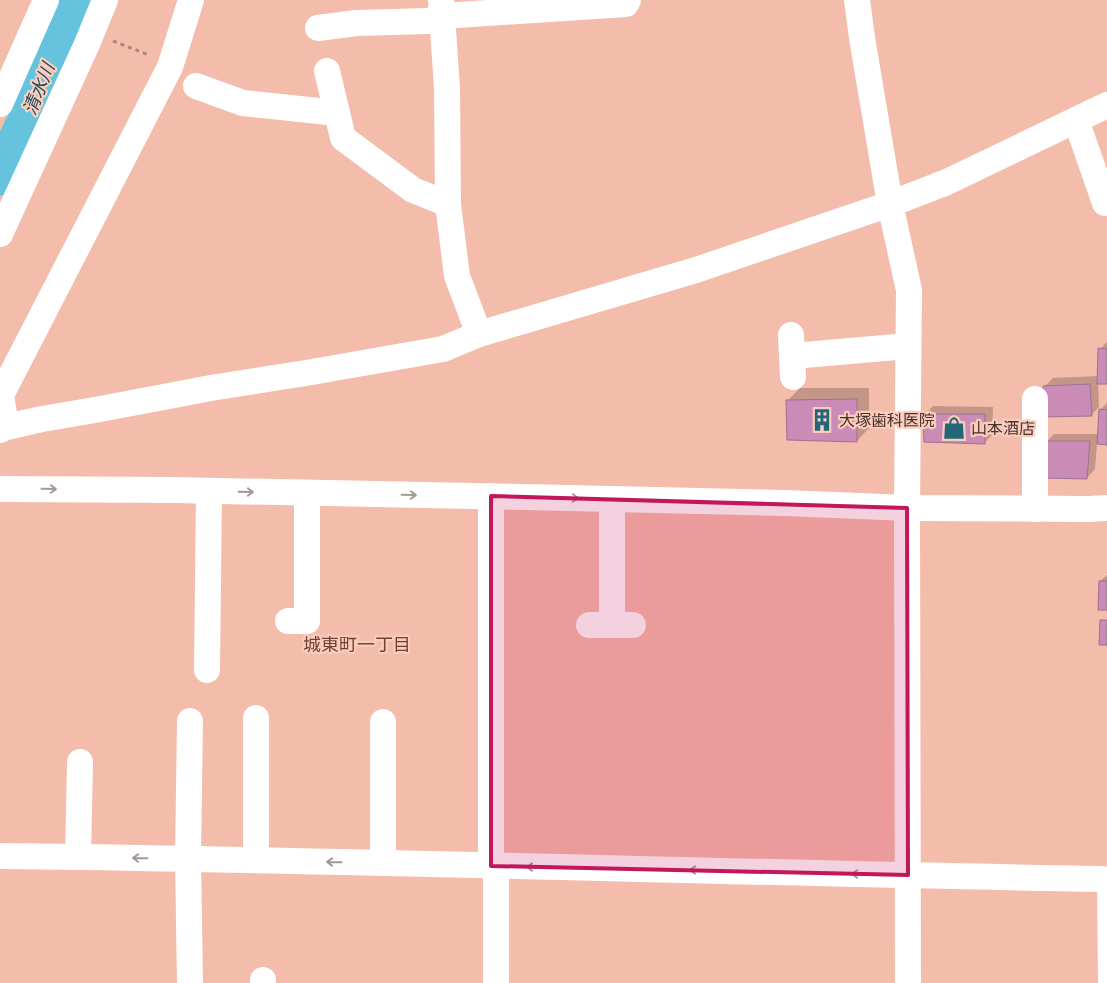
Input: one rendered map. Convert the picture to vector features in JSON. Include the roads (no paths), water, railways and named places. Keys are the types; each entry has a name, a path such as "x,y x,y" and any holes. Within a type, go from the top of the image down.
{"street":[{"path":"0,104 46,0"},
{"path":"0,234 105,0"},
{"path":"191,0 171,64 1,395 3,429 211,388 443,349 479,334 696,270 890,204 948,182 1107,105"},
{"path":"318,28 356,23 429,21 442,8 626,4 628,0"},
{"path":"857,0 890,204 909,290 907,508 908,983"},
{"path":"442,8 447,88 448,204 457,276 479,334"},
{"path":"327,71 343,138 340,149 413,190 448,204"},
{"path":"196,86 235,88 243,102 337,113"},
{"path":"1076,120 1105,203 1107,202"},
{"path":"792,356 908,346"},
{"path":"1035,399 1035,509"},
{"path":"0,489 491,496 907,508 1107,508"},
{"path":"207,670 209,491"},
{"path":"288,621 307,621 307,493"},
{"path":"491,496 493,866 496,983"},
{"path":"611,625 612,499"},
{"path":"256,718 256,860"},
{"path":"190,721 179,763 188,858 190,983"},
{"path":"383,722 383,863"},
{"path":"78,857 80,762"},
{"path":"0,856 188,858 1105,879"}],"lane":[{"path":"1104,983 1105,879"}],"waterway":[{"name":"清水川","path":"0,176 32,110 73,0"}],"place":[{"name":"大塚歯科医院","path":"822,420"},
{"name":"山本酒店","path":"954,428"}],"district":[{"name":"城東町一丁目","path":"357,645"}]}
